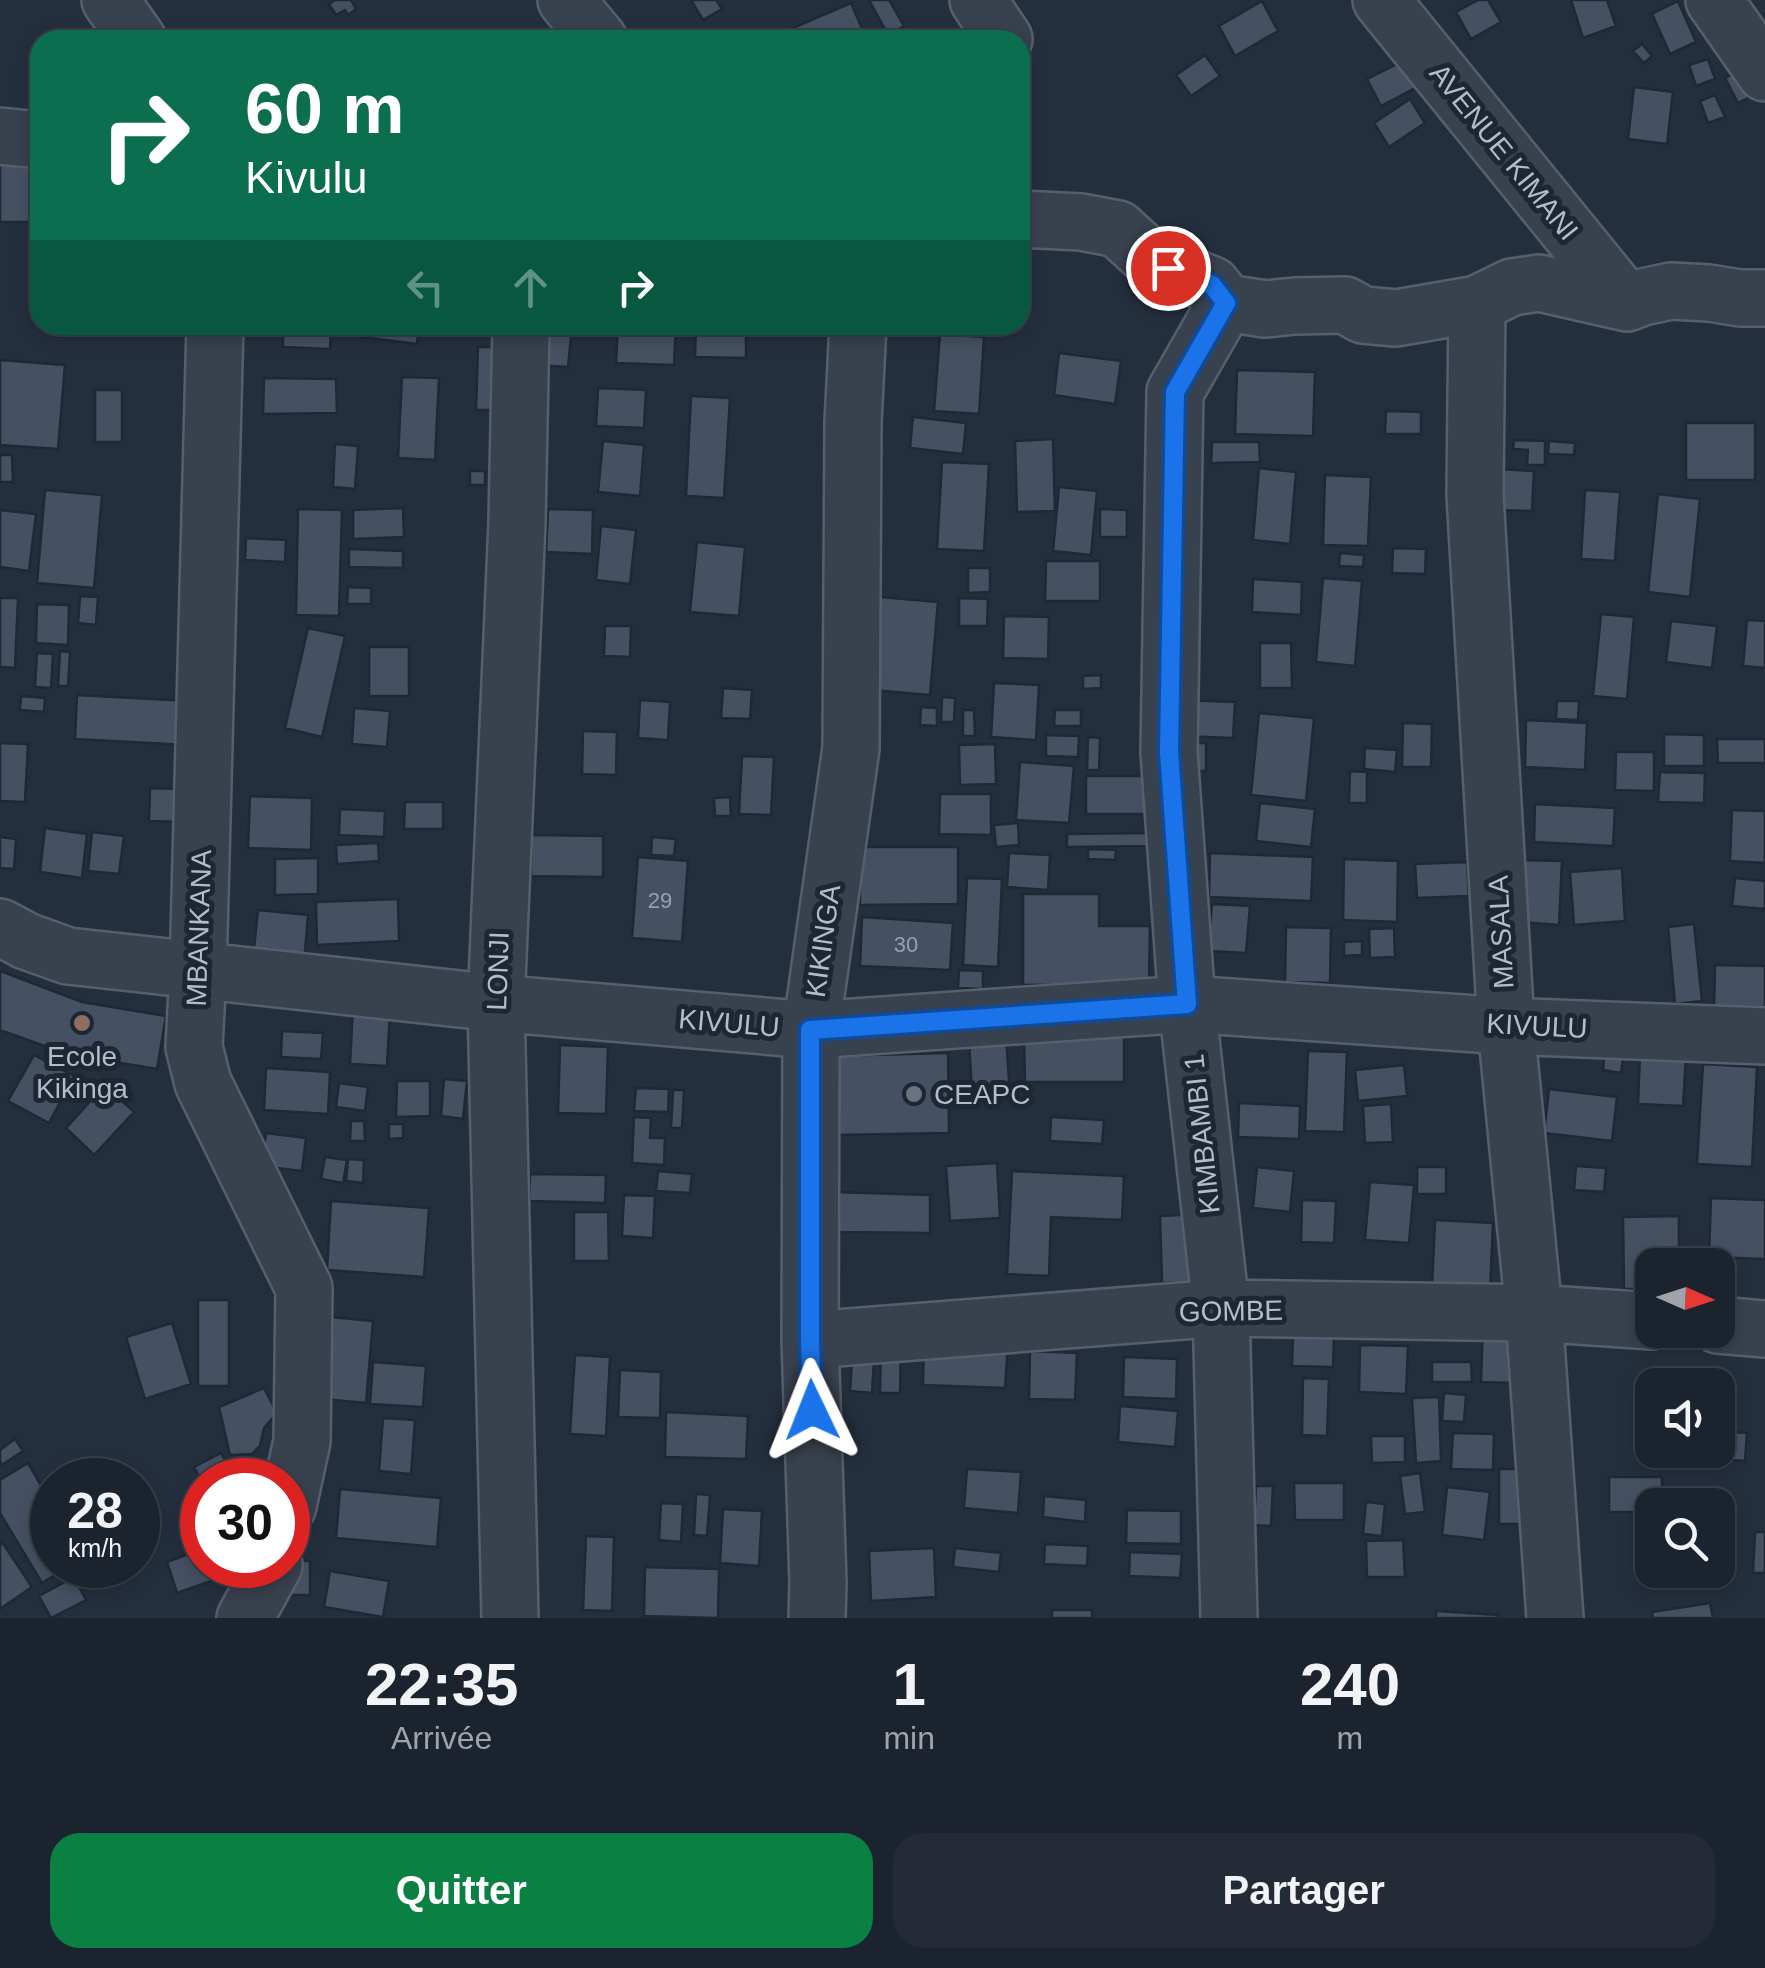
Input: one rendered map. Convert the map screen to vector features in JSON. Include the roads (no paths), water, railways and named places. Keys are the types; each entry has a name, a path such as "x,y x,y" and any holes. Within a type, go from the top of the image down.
{"street":[{"path":"110,0 131,30"},
{"path":"566,0 591,30"},
{"name":"AVENUE KIMANI","path":"1381,0 1627,304"},
{"path":"1714,0 1765,72"},
{"path":"0,136 30,139"},
{"path":"1030,219 1118,229 1154,261 1212,285 1226,303 1265,310 1345,305 1363,315 1396,318 1477,304 1512,287 1539,283 1627,304 1670,291 1765,298"},
{"name":"KIMBAMBI 1","path":"1226,303 1175,392 1169,752 1187,1004 1222,1308 1229,1618"},
{"name":"MASALA","path":"1477,304 1476,494 1506,1026 1534,1313 1555,1618"},
{"name":"MBANKANA","path":"215,335 194,1047 204,1083 304,1288 302,1441 298,1458"},
{"name":"LONJI","path":"510,1618 496,1003 518,522 521,335"},
{"name":"KIKINGA","path":"817,1618 810,1340 810,1030 851,748 858,335"},
{"name":"KIVULU","path":"0,927 68,956 496,1003 810,1030 1187,1004 1506,1026 1765,1036"},
{"name":"GOMBE","path":"810,1340 1222,1308 1534,1313 1635,1320"},
{"path":"1735,1327 1765,1329"},
{"path":"244,1618 261,1588"}],"place":[{"name":"Ecole Kikinga","path":"82,1023"},
{"name":"CEAPC","path":"914,1094"}]}
